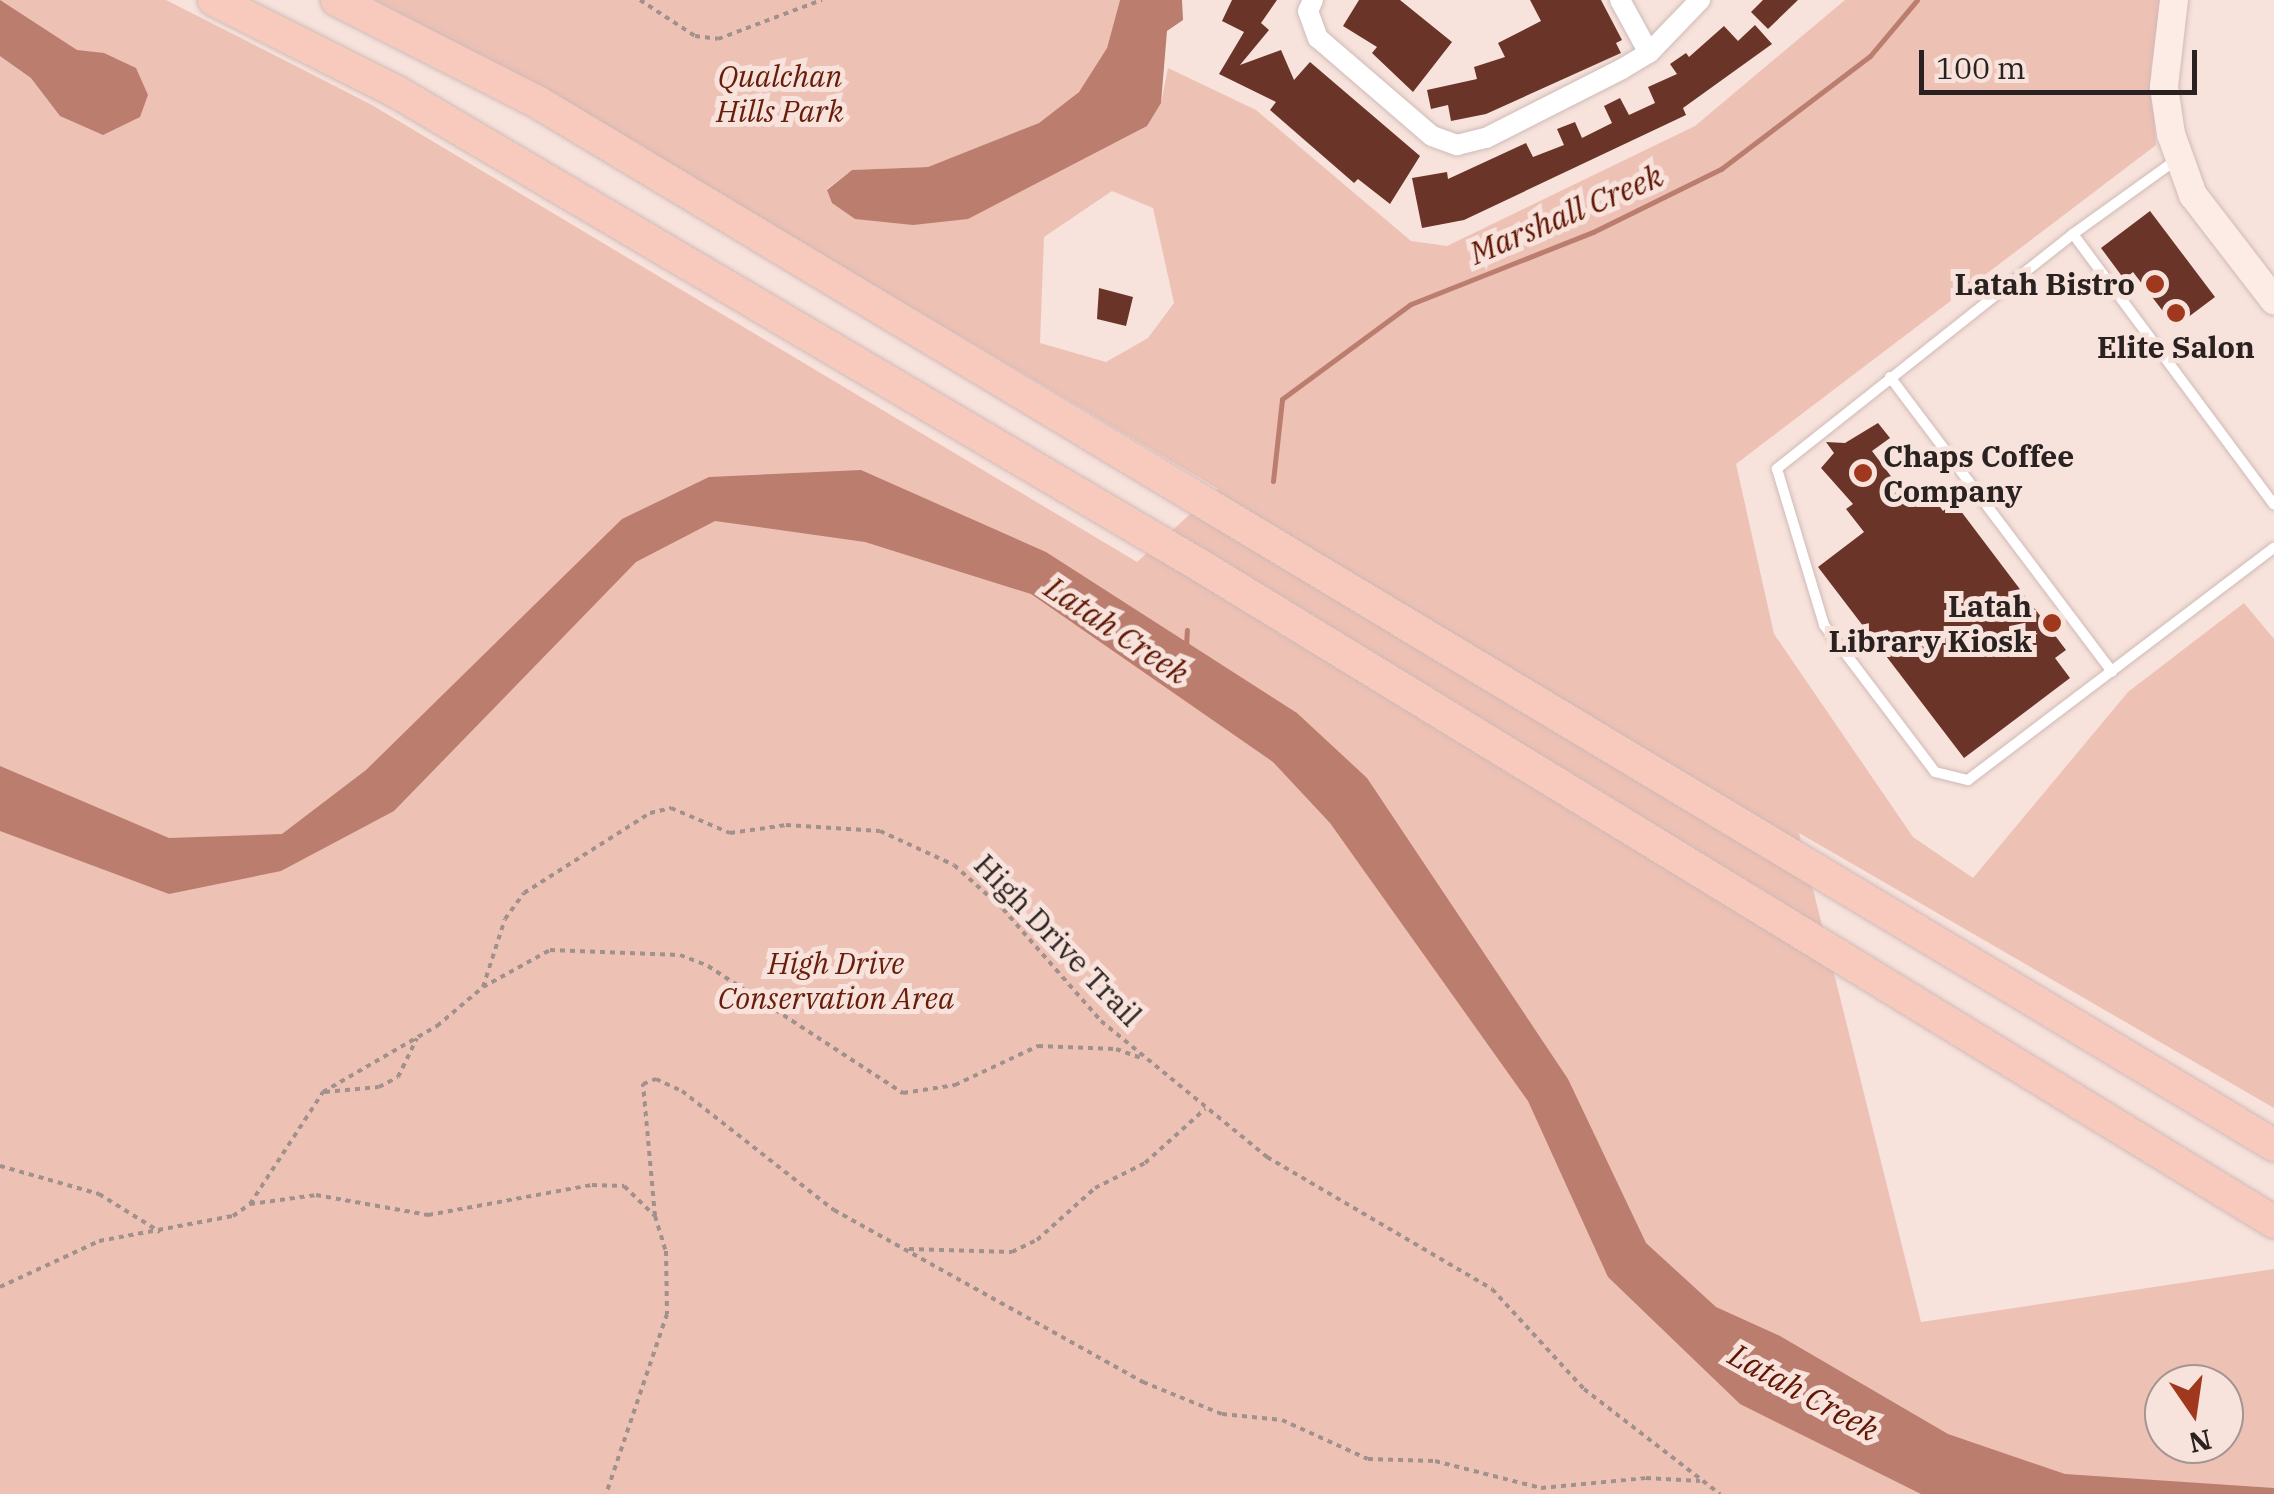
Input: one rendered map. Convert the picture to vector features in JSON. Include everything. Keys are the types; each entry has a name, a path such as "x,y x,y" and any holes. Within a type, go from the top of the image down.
{"highway":[{"path":"214,0 397,92 1206,569 2274,1222"},
{"path":"337,0 539,104 2274,1145"}],"main road":[{"path":"2174,0 2164,88 2192,195 2274,300"}],"street":[{"path":"1313,0 1308,11 1318,38 1432,136 1458,145 1486,138 1649,52 1700,0"},
{"path":"1620,0 1649,52"}],"lane":[{"path":"2180,157 2073,234 1890,376 1777,470 1824,626 1936,772 1951,781 1968,780 2274,548"},
{"path":"2073,234 2274,505"},
{"path":"1890,376 2112,672"}],"path":[{"path":"640,0 694,36 718,39 822,0"},
{"name":"High Drive Trail","path":"482,987 505,918 524,893 600,841 671,808 730,833 786,825 880,831 910,840 954,865 1003,908 1038,956 1205,1109 1267,1158 1492,1289 1584,1389 1720,1494"},
{"path":"250,1204 323,1092 418,1038 482,987 550,950 680,955 708,966 902,1093 955,1085 1038,1046 1116,1049 1146,1059"},
{"path":"323,1092 380,1087 398,1077 418,1038"},
{"path":"606,1494 668,1314 666,1251 655,1216 642,1084 656,1079 682,1091 834,1210 1143,1382 1222,1414 1282,1420 1368,1458 1436,1461 1541,1488 1672,1477 1704,1482"},
{"path":"904,1249 1012,1252 1037,1240 1095,1188 1144,1163 1205,1109"},
{"path":"0,1166 99,1194 160,1232"},
{"path":"0,1287 99,1240 217,1223 250,1204 316,1195 428,1215 592,1185 624,1186 655,1216"}],"green space":[{"name":"High Drive Conservation Area","path":"0,0 166,0 372,105 1137,562 1218,489 550,93 374,0 1120,0 1107,48 1079,92 1039,123 928,167 852,170 827,189 832,203 1161,103 1168,68 1256,110 1411,241 1447,246 1695,126 1845,0 2162,0 2151,68 2156,145 1736,464 1774,634 1913,837 1973,878 2128,692 2244,603 2274,639 2274,1108 1799,833 1921,1322 2274,1269 2274,1494 0,1494","holes":["1112,191 1153,208 1174,303 1148,338 1106,362 1040,343 1044,237"]}],"water":[{"path":"0,0 77,50 104,53 136,68 148,95 140,117 103,135 60,116 31,78 0,56"},
{"path":"1120,0 1182,0 1183,20 1167,31 1161,103 1147,126 968,219 913,225 855,219 832,203 827,190 852,170 928,167 1039,123 1079,92 1107,48"},
{"name":"Latah Creek","path":"861,470 1046,552 1297,713 1367,778 1568,1079 1646,1243 1716,1307 1780,1336 1948,1434 2065,1474 2274,1488 2274,1494 1921,1494 1740,1404 1608,1277 1528,1101 1330,823 1273,762 1031,594 865,542 715,521 636,562 394,811 281,871 169,894 0,831 0,766 169,838 282,834 366,770 622,519 709,477"}],"building":[{"path":"1232,0 1277,0 1261,23 1269,30 1240,65 1281,50 1294,80 1310,62 1420,156 1390,204 1358,179 1354,183 1270,110 1276,102 1219,74 1244,32 1222,21"},
{"path":"1359,0 1400,0 1452,42 1413,92 1372,53 1377,47 1343,26"},
{"path":"1530,0 1601,0 1622,40 1616,43 1621,53 1486,114 1451,121 1448,105 1431,109 1427,90 1477,79 1474,67 1505,57 1498,43 1541,21"},
{"path":"1763,0 1798,0 1768,29 1751,12"},
{"path":"1755,25 1772,44 1683,108 1686,115 1464,220 1422,228 1412,178 1447,172 1448,179 1526,143 1533,157 1564,145 1557,129 1575,122 1582,138 1612,123 1604,106 1620,98 1629,115 1655,103 1648,87 1677,74 1670,64 1686,53 1689,57 1724,26 1738,41"},
{"path":"2150,211 2215,297 2175,327 2133,272 2124,279 2101,248"},
{"path":"1099,288 1133,297 1126,326 1097,319"},
{"path":"1878,423 1890,438 1872,451 1908,499 1925,486 1943,511 1954,502 2066,650 2055,658 2070,678 1964,758 1818,567 1864,532 1846,509 1853,504 1821,468 1834,453 1826,442 1845,443"}],"waterway":[{"name":"Marshall Creek","path":"1273,481 1282,399 1411,304 1593,232 1721,169 1870,56 1917,0"},
{"name":"Marshall Creek","path":"1186,647 1187,630"}],"place":[{"name":"Latah Bistro","path":"2155,284"},
{"name":"Elite Salon","path":"2176,313"},
{"name":"Chaps Coffee Company","path":"1863,473"},
{"name":"Latah Library Kiosk","path":"2052,623"}],"park label":[{"name":"Qualchan Hills Park","path":"780,93"}]}
